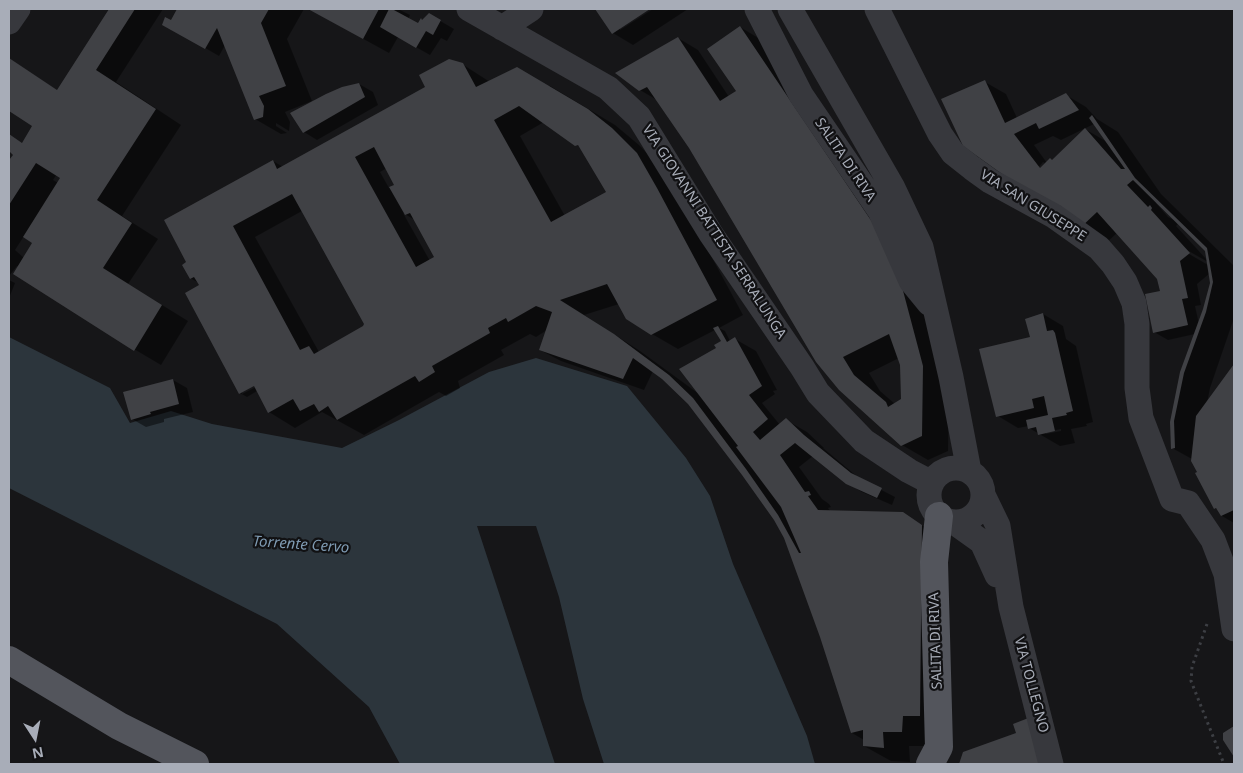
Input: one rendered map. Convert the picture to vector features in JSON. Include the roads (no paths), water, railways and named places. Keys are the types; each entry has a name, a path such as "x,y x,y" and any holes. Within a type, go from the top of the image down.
{"main road":[{"name":"SALITA DI RIVA","path":"930,764 939,747 934,562 947,519"},
{"path":"9,660 119,726 195,764"}],"street":[{"path":"9,22 18,9"},
{"name":"VIA GIOVANNI BATTISTA SERRALUNGA","path":"470,9 608,88 639,117 711,234 797,359 818,393 864,442 894,462 932,483"},
{"path":"502,28 531,9"},
{"name":"SALITA DI RIVA","path":"757,9 801,95 880,211 911,282 934,309"},
{"name":"SALITA DI RIVA","path":"790,9 893,188 920,248 951,377 969,471"},
{"name":"VIA SAN GIUSEPPE","path":"877,9 940,134 954,153 990,181 1054,216 1099,248 1125,282 1134,303 1137,324 1137,388 1142,418 1172,499 1188,503 1213,540 1226,574 1234,629"},
{"path":"961,468 969,471 980,482 984,497 981,506 970,518 962,522 947,519 933,510 929,492 937,476 944,471 961,468"},
{"name":"VIA TOLLEGNO","path":"984,497 998,526 1011,607 1052,764"},
{"name":"VIA TOLLEGNO","path":"947,519 982,542 1011,607"}],"water":[{"name":"Torrente Cervo","path":"9,337 110,388 130,423 171,411 212,424 342,448 489,372 536,358 627,386 686,458 710,496 733,564 807,736 815,764 604,764 583,699 559,597 536,526 477,526 555,764 400,764 369,707 277,624 9,488"}]}
